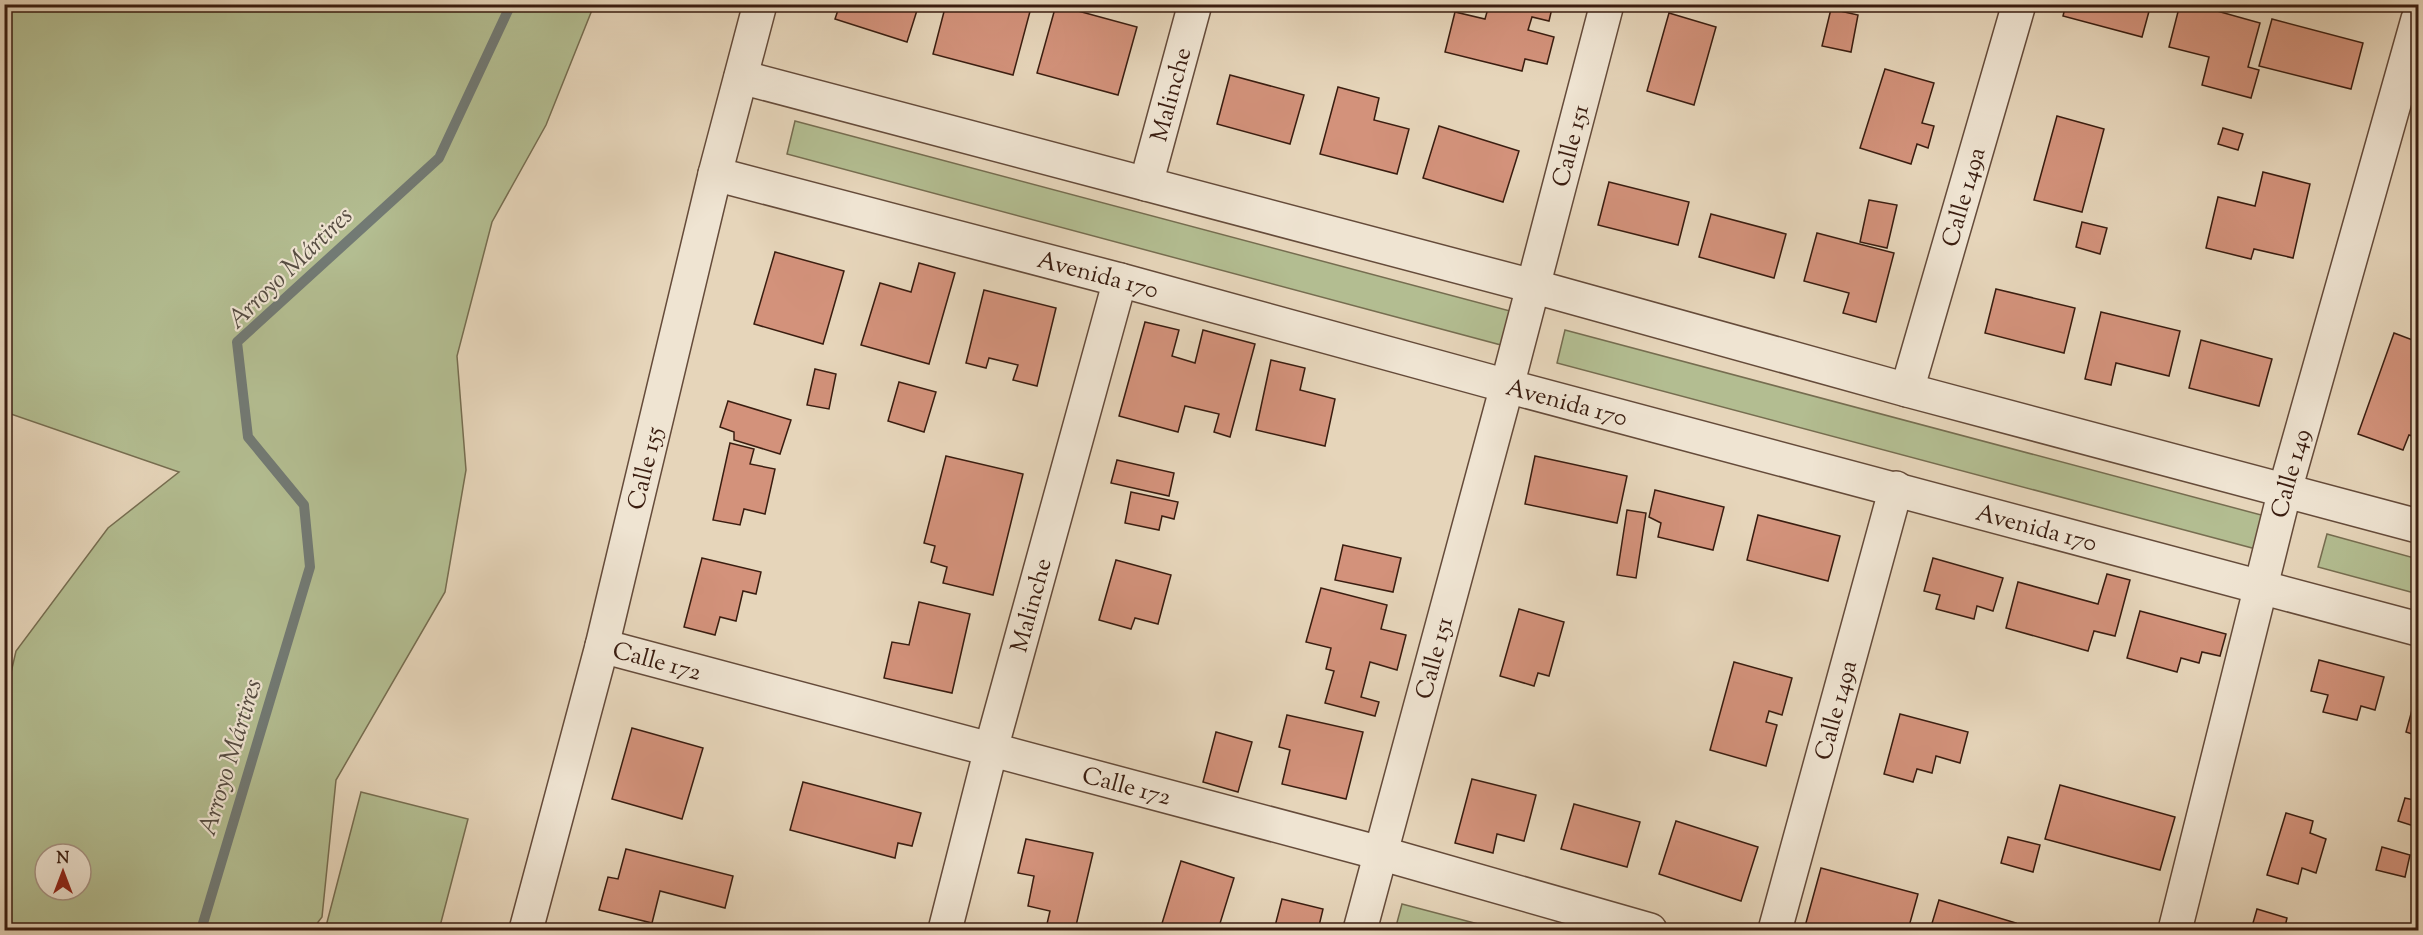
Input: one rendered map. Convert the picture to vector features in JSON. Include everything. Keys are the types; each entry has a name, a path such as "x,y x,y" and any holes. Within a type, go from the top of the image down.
{"street":[{"name":"Calle 155","path":"526,930 602,646 715,174 760,4"},
{"name":"Malinche","path":"1146,184 1195,4"},
{"name":"Calle 151","path":"1532,286 1607,4"},
{"name":"Calle 149a","path":"1907,390 2019,4"},
{"name":"Calle 149","path":"2175,930 2284,490 2418,19"},
{"path":"741,77 1532,286 1907,390 2418,526"},
{"name":"Avenida 170","path":"715,174 1120,280 1507,386 2418,629"},
{"name":"Malinche","path":"945,930 991,749 1120,280"},
{"path":"1507,386 1532,286"},
{"name":"Calle 151","path":"1360,930 1507,386"},
{"name":"Calle 149a","path":"1775,930 1896,489"},
{"name":"Calle 172","path":"602,646 1380,853 1650,930"}],"green space":[{"path":"5,4 594,5 546,125 492,222 457,356 466,470 445,592 336,780 322,917 312,930 5,930 4,703 16,651 108,528 179,472 5,412"},
{"path":"795,121 1510,311 1501,345 787,154"},
{"path":"1565,330 2280,520 2271,553 1557,363"},
{"path":"2327,534 2418,559 2418,594 2318,567"},
{"path":"361,792 468,819 439,930 325,930"},
{"path":"1402,904 1501,930 1395,930"}],"building":[{"path":"840,4 919,4 907,42 835,19"},
{"path":"946,4 1032,4 1013,75 933,54"},
{"path":"1486,4 1553,4 1549,21 1532,17 1528,30 1554,37 1547,64 1525,59 1522,71 1445,52 1455,12 1485,19 1489,5"},
{"path":"2066,4 2151,4 2142,37 2063,16"},
{"path":"2180,4 2192,4 2260,23 2248,67 2259,70 2251,98 2202,85 2209,57 2169,47"},
{"path":"1056,5 1137,27 1118,95 1037,73"},
{"path":"1831,9 1858,15 1851,52 1822,46"},
{"path":"1669,13 1716,27 1694,105 1647,91"},
{"path":"2272,19 2363,43 2351,89 2259,66"},
{"path":"1885,69 1934,83 1922,123 1934,126 1928,148 1917,144 1911,164 1860,148"},
{"path":"1230,75 1304,95 1290,144 1217,124"},
{"path":"1338,87 1379,98 1374,120 1409,129 1397,174 1320,154"},
{"path":"2057,116 2104,129 2082,212 2034,200"},
{"path":"1439,126 1519,151 1503,202 1423,178"},
{"path":"2223,128 2243,134 2238,150 2218,144"},
{"path":"2263,172 2310,184 2293,258 2254,249 2251,259 2206,248 2218,197 2255,206"},
{"path":"1609,182 1689,202 1678,245 1598,225"},
{"path":"1869,200 1897,205 1887,248 1860,242"},
{"path":"1711,214 1786,234 1774,278 1699,257"},
{"path":"2082,222 2107,228 2100,254 2076,247"},
{"path":"1817,233 1894,253 1876,322 1843,313 1849,293 1804,281"},
{"path":"775,252 844,271 823,344 754,324"},
{"path":"919,263 955,273 929,364 861,345 880,283 911,292"},
{"path":"1996,289 2075,308 2064,353 1985,333"},
{"path":"984,290 1056,308 1037,386 1013,380 1018,365 989,358 986,368 966,363"},
{"path":"2101,312 2180,331 2169,376 2116,363 2111,385 2085,379"},
{"path":"1145,322 1179,330 1172,356 1195,363 1203,330 1255,344 1230,437 1214,432 1219,414 1185,406 1178,432 1119,416"},
{"path":"2394,333 2418,342 2418,438 2409,435 2403,450 2358,434"},
{"path":"2201,340 2272,359 2259,406 2189,388"},
{"path":"1271,360 1305,368 1300,390 1335,399 1325,446 1256,430"},
{"path":"815,369 836,374 829,409 807,405"},
{"path":"899,382 936,392 924,432 888,421"},
{"path":"728,401 791,420 780,454 734,440 734,432 720,427"},
{"path":"730,443 754,449 750,464 775,469 765,514 744,509 740,525 713,520"},
{"path":"946,456 1023,474 993,595 943,583 947,567 931,562 935,546 924,543"},
{"path":"1535,456 1627,476 1617,523 1525,504"},
{"path":"1117,460 1174,473 1169,496 1111,483"},
{"path":"1655,490 1724,507 1713,550 1658,537 1661,523 1649,517"},
{"path":"1131,492 1178,502 1174,519 1162,516 1159,530 1125,523"},
{"path":"1627,510 1646,513 1636,578 1617,575"},
{"path":"1758,515 1840,536 1828,581 1747,560"},
{"path":"1343,545 1401,558 1393,592 1335,580"},
{"path":"702,558 761,572 756,594 743,591 736,621 720,617 715,635 684,627"},
{"path":"1933,558 2003,578 1993,611 1977,606 1974,619 1936,609 1940,595 1924,591"},
{"path":"1116,560 1171,575 1158,624 1135,618 1131,629 1099,620"},
{"path":"2107,574 2130,580 2115,636 2094,631 2088,651 2006,628 2018,582 2098,604"},
{"path":"1321,588 1387,605 1381,629 1406,635 1397,670 1370,662 1361,697 1379,702 1375,716 1325,703 1334,671 1326,669 1331,648 1306,642"},
{"path":"919,602 970,614 952,693 884,678 892,642 909,645"},
{"path":"1519,609 1564,622 1549,676 1538,673 1534,686 1500,676"},
{"path":"2140,611 2226,634 2220,656 2202,652 2199,663 2181,658 2177,672 2127,658"},
{"path":"2319,660 2384,677 2375,710 2361,706 2357,720 2323,712 2328,695 2311,691"},
{"path":"1734,662 1792,678 1782,715 1769,711 1766,722 1777,725 1766,766 1710,750"},
{"path":"2418,688 2418,736 2406,732"},
{"path":"1900,714 1968,732 1960,763 1936,756 1932,773 1917,769 1913,782 1884,774"},
{"path":"1287,715 1363,732 1346,799 1282,784 1290,750 1279,747"},
{"path":"632,728 703,748 682,819 612,799"},
{"path":"1216,732 1252,742 1238,792 1203,782"},
{"path":"1472,779 1536,795 1524,841 1497,834 1493,853 1455,843"},
{"path":"803,782 921,813 912,846 898,843 895,858 790,830"},
{"path":"2060,785 2175,817 2160,870 2045,839"},
{"path":"2405,798 2418,801 2417,827 2398,821"},
{"path":"1574,804 1640,822 1627,867 1561,849"},
{"path":"2286,813 2313,821 2310,833 2326,839 2316,873 2302,868 2298,884 2267,875"},
{"path":"1676,821 1758,847 1741,901 1659,874"},
{"path":"2008,837 2040,845 2033,872 2001,863"},
{"path":"1026,839 1093,853 1075,930 1046,928 1050,911 1028,906 1034,876 1018,873"},
{"path":"2382,847 2410,855 2405,877 2376,870"},
{"path":"626,849 733,876 725,908 660,891 652,923 599,910 608,877 618,879"},
{"path":"1181,861 1234,878 1218,930 1200,927 1199,930 1160,930"},
{"path":"1821,868 1918,894 1908,930 1804,930"},
{"path":"1282,899 1323,909 1318,930 1274,930"},
{"path":"1939,900 2016,923 2014,930 1930,930"},
{"path":"2257,909 2287,918 2285,927 2297,930 2251,930"}],"waterway":[{"name":"Arroyo Mártires","path":"201,930 310,567 304,505 248,437 237,342 439,158 511,4"}]}
